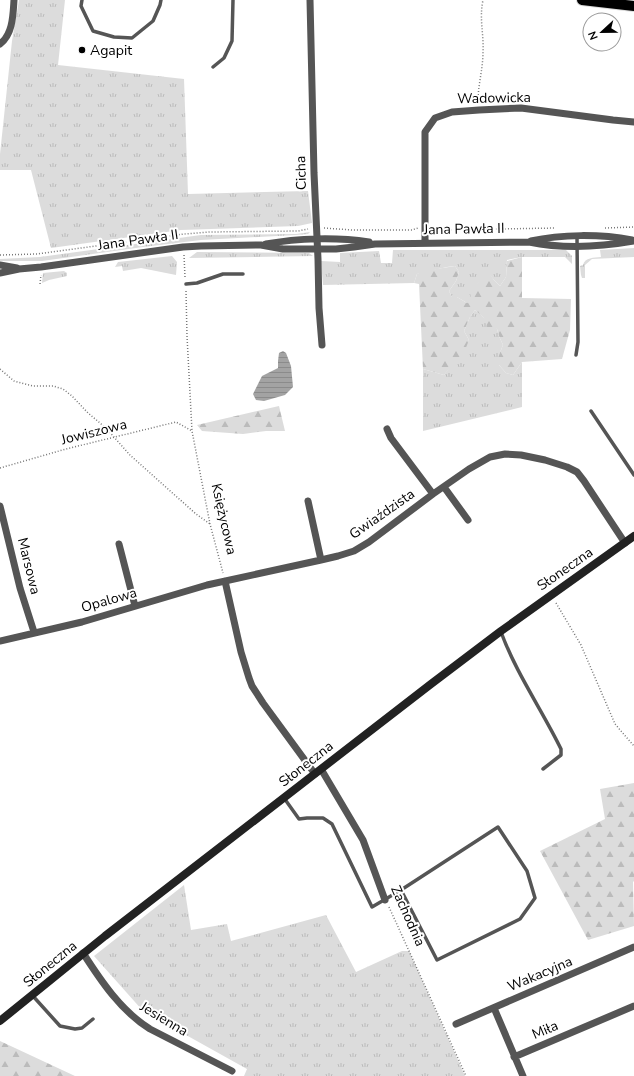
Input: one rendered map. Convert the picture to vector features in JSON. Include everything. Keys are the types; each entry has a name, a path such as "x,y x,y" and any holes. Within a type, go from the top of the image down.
{"main road":[{"path":"582,0 634,6"}],"street":[{"path":"0,44 9,34 14,0"},
{"name":"Cicha","path":"310,0 314,173 319,308 322,345"},
{"name":"Wadowicka","path":"425,243 425,132 435,118 452,112 521,108 634,122"},
{"name":"Jana Pawła II","path":"529,242 544,238 613,236 634,241"},
{"name":"Jana Pawła II","path":"261,245 283,240 317,239 354,240 375,244"},
{"name":"Jana Pawła II","path":"0,273 19,269 183,247 222,245 261,245 283,249 318,249 375,244 425,243 529,242 545,245 578,246 614,245 634,241"},
{"name":"Jana Pawła II","path":"0,265 19,269"},
{"name":"Gwiaździsta","path":"387,429 391,438 433,494"},
{"name":"Gwiaździsta","path":"225,581 322,560 354,551 369,542 479,462 490,457 505,454 521,454 556,463 576,472 625,543"},
{"path":"444,487 468,520"},
{"path":"308,501 322,560"},
{"name":"Marsowa","path":"0,506 2,525 34,632"},
{"name":"Słoneczna","path":"0,1021 83,953 170,885 501,631 634,536"},
{"path":"118,544 135,606"},
{"path":"225,581 241,652 252,686 262,703 318,772"},
{"name":"Opalowa","path":"0,641 82,622 225,581"},
{"name":"Zachodnia","path":"318,772 363,840 385,900"},
{"name":"Wakacyjna","path":"456,1024 634,947"},
{"name":"Jesienna","path":"83,953 106,986 129,1013 140,1023 232,1071"},
{"name":"Miła","path":"514,1057 634,1006"},
{"path":"494,1008 522,1076"}],"lane":[{"path":"82,0 82,6 93,30 114,37 132,38 153,21 161,0"},
{"path":"213,67 224,58 232,41 233,0"},
{"path":"576,355 578,342 577,237"},
{"path":"186,284 197,283 223,274 243,274"},
{"path":"591,411 634,474"},
{"path":"501,631 518,669 561,749 561,755 543,769"},
{"path":"284,798 299,819 323,818 332,824 372,907 498,827 527,871 535,898 520,918 437,960 401,890"},
{"path":"32,995 60,1026 75,1029 82,1028 93,1019"}],"path":[{"path":"478,110 478,94 483,53 481,19 483,0"},
{"path":"320,228 352,230 408,230 421,227"},
{"path":"431,228 436,230 529,228"},
{"path":"0,255 37,254 184,234 210,232 298,231 308,229"},
{"name":"Księżycowa","path":"183,247 192,431 210,524 225,581"},
{"path":"0,369 14,381 33,386 53,386 63,389 106,428 130,454 196,514 210,524"},
{"name":"Jowiszowa","path":"0,468 45,454 176,422 192,431"},
{"path":"551,595 581,644 615,724 634,746"},
{"name":"Zachodnia","path":"385,900 466,1076"}],"green space":[{"path":"19,0 65,0 58,65 184,79 188,194 308,191 312,223 298,226 181,230 51,248 31,170 0,170 0,154 12,41"},
{"path":"310,232 308,234 296,235 201,240 42,261 0,261 0,259 40,257 201,235 296,234"},
{"path":"634,248 634,257 592,259 585,265 585,278 582,278 580,266 583,265 588,259 601,257 600,250"},
{"path":"393,250 566,250 572,256 572,264 565,257 522,257 507,260 506,277 500,286 490,275 478,283 471,301 467,303 457,297 452,297 449,291 456,281 459,272 455,266 417,274 414,283 323,285 321,261 340,262 340,253 379,251 381,263 392,263"},
{"path":"197,252 309,253 313,256 189,258"},
{"path":"172,256 177,262 176,275 141,268 123,271 122,266 115,267 118,262"},
{"path":"522,257 522,298 571,299 570,330 562,359 522,362 513,375 506,373 499,365 499,355 503,345 497,329 487,327 484,318 475,310 464,331 469,340 463,355 444,375 423,369 419,284 414,283 417,274 424,271 455,266 459,272 456,281 449,291 452,297 457,297 467,303 471,300 470,291 473,285 478,283 479,278 490,274 500,286 506,277 507,261"},
{"path":"64,271 67,273 67,276 42,283 43,273"},
{"path":"475,310 497,329 503,345 499,355 499,365 506,373 513,375 522,362 522,407 423,431 423,369 444,375 469,340 464,331"},
{"path":"279,406 285,431 266,431 243,434 202,431 197,425"},
{"path":"634,783 634,926 588,940 540,851 605,819 600,789"},
{"path":"184,885 191,930 227,924 231,941 326,915 356,972 402,951 409,951 465,1076 244,1076 247,1069 143,1011 94,956"},
{"path":"0,1041 75,1076 0,1076"}],"shaded area":[{"path":"283,351 286,353 291,366 293,387 285,395 264,401 256,400 253,394 262,376 278,368 279,353"}],"place":[{"name":"Agapit","path":"82,50"}]}
